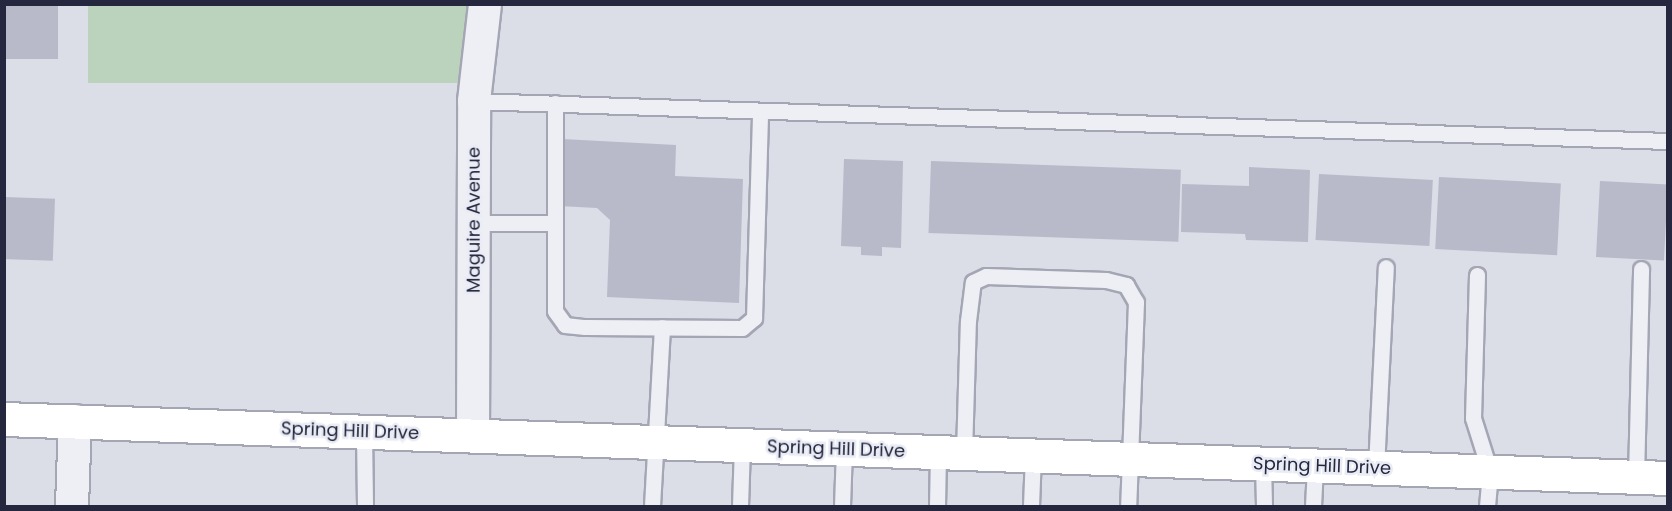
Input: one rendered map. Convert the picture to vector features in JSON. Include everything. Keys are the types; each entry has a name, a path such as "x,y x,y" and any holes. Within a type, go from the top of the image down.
{"main road":[{"name":"Spring Hill Drive","path":"4,418 1652,477"}],"street":[{"name":"Maguire Avenue","path":"473,436 474,100 485,4"},
{"path":"72,507 75,421"}],"lane":[{"path":"474,100 1668,141"},
{"path":"555,103 555,311 565,325 742,328 754,318 760,111"},
{"path":"474,223 554,223"},
{"path":"1376,468 1386,267"},
{"path":"1641,269 1652,477"},
{"path":"1477,275 1473,418 1490,472 1487,507"},
{"path":"937,507 951,453 973,282 986,276 1106,280 1126,285 1131,293 1136,302 1128,507"},
{"path":"652,507 662,327"},
{"path":"364,432 365,507"},
{"path":"740,507 742,445"},
{"path":"842,507 844,449"},
{"path":"1031,507 1033,455"},
{"path":"1263,464 1264,507"},
{"path":"1313,507 1315,466"}],"green space":[{"path":"88,5 486,5 486,83 88,83"}],"building":[{"path":"4,4 58,4 58,59 4,59"},
{"path":"562,139 676,145 675,176 743,179 739,303 607,297 610,220 597,208 559,206"},
{"path":"844,159 903,161 901,248 882,247 882,256 861,255 861,247 841,246"},
{"path":"931,161 1181,170 1178,242 928,233"},
{"path":"1249,167 1310,170 1308,242 1246,240 1245,234 1181,232 1182,184 1249,186"},
{"path":"1319,174 1433,180 1429,246 1316,240"},
{"path":"1439,177 1561,183 1557,255 1435,249"},
{"path":"1600,181 1668,185 1664,260 1596,257"},
{"path":"4,197 55,199 53,261 4,259"}]}
